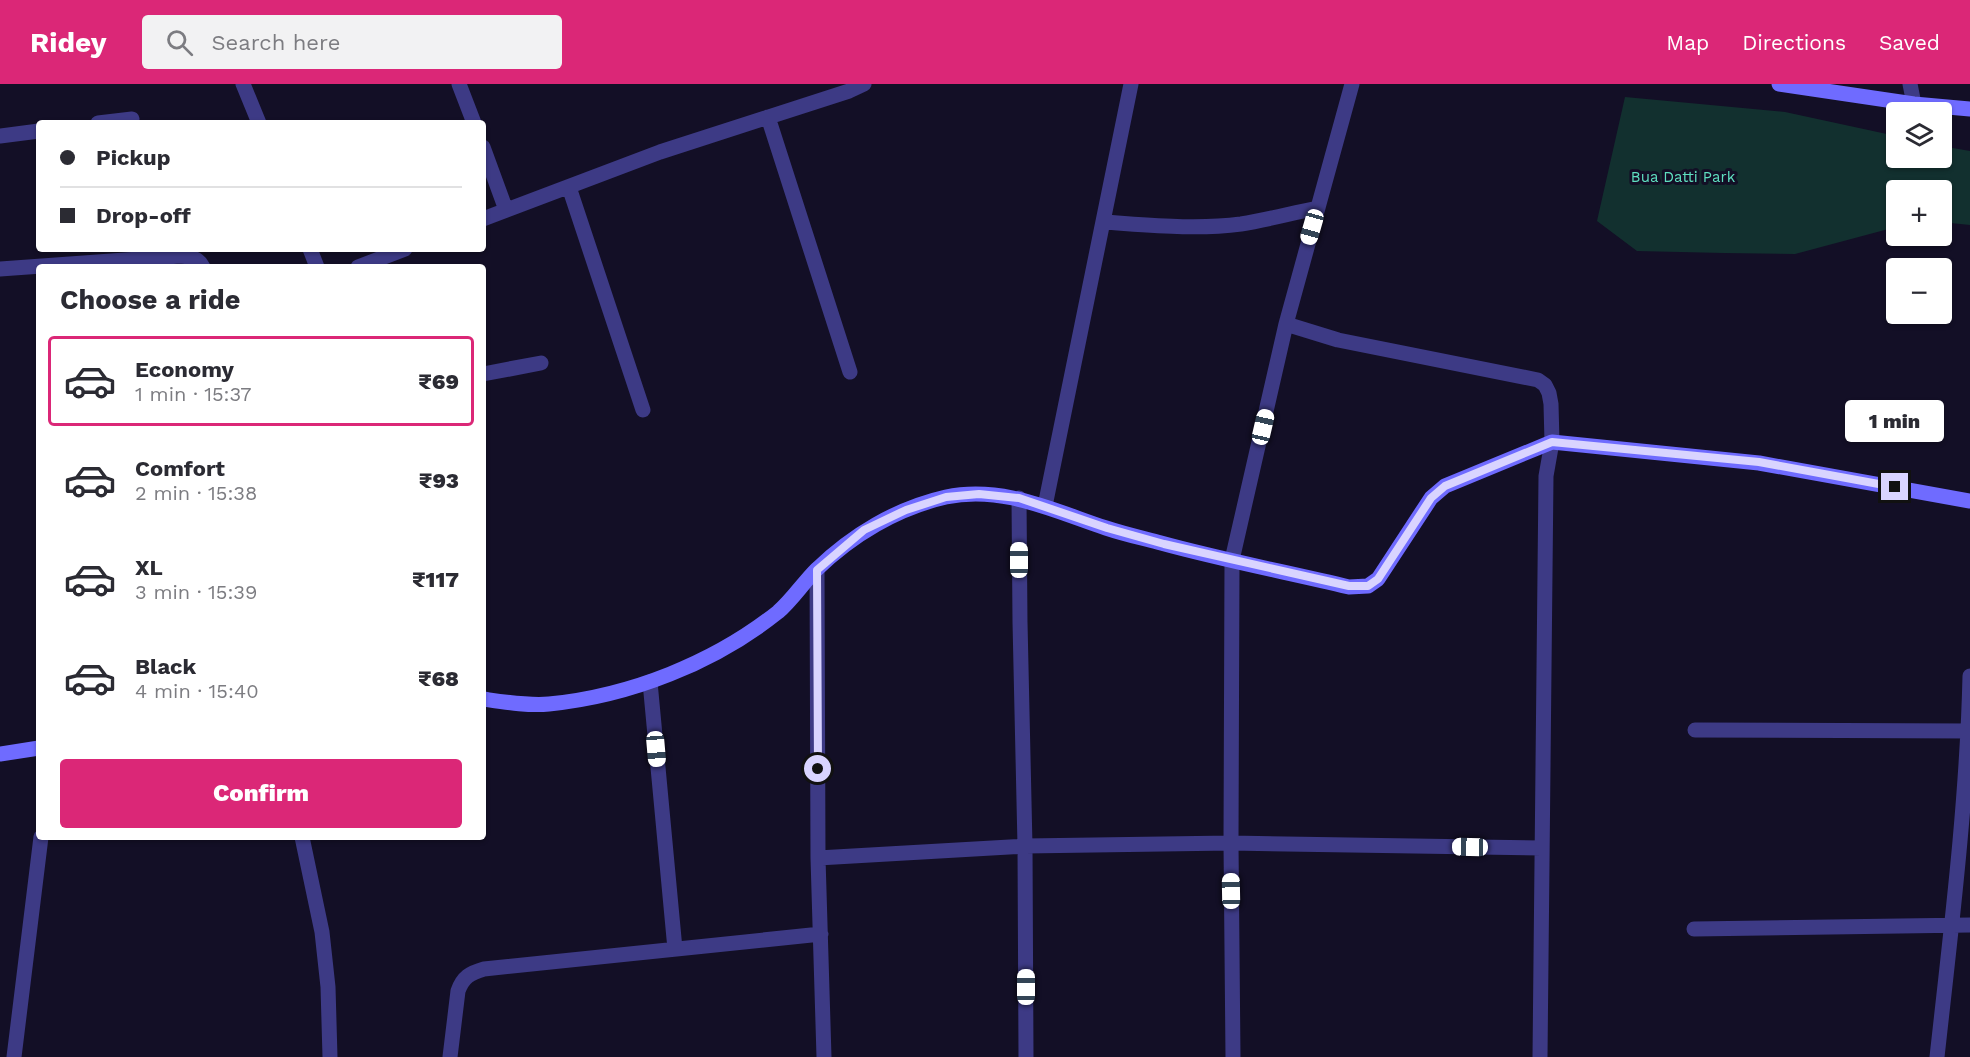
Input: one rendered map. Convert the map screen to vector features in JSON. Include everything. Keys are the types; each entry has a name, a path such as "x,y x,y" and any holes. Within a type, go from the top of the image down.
{"street":[{"path":"243,84 258,120"},
{"path":"459,84 473,120"},
{"path":"486,218 660,152 849,92 864,84"},
{"path":"1044,506 1131,84"},
{"path":"1233,1057 1232,560 1286,324 1352,84"},
{"path":"1779,84 1900,102"},
{"path":"1910,84 1914,102"},
{"path":"1952,107 1970,109"},
{"path":"768,117 850,372"},
{"path":"118,120 132,118"},
{"path":"0,136 36,131"},
{"path":"486,155 506,210"},
{"path":"569,187 643,410"},
{"path":"1103,222 1175,228 1241,224 1318,208"},
{"path":"366,264 397,252"},
{"path":"69,264 180,256 193,257 202,264"},
{"path":"0,269 36,266"},
{"path":"1286,324 1338,340 1538,380 1545,385 1549,393 1552,442 1546,476 1540,1057"},
{"path":"486,373 541,363"},
{"path":"486,699 547,704 596,696 650,682 734,643 779,610 817,570 864,530 906,510 946,497 979,494 1019,498 1107,528 1232,560 1349,586 1368,586 1378,579 1431,498 1445,486 1552,442 1759,462 1970,501"},
{"path":"1019,498 1026,1057"},
{"path":"817,570 818,858 824,1057"},
{"path":"1937,1057 1969,730 1970,676"},
{"path":"650,682 675,949"},
{"path":"1695,730 1969,730"},
{"path":"0,754 36,748"},
{"path":"15,1057 41,840"},
{"path":"303,840 322,932 328,987 330,1057"},
{"path":"818,858 1025,846 1231,843 1542,848"},
{"path":"1694,929 1970,925"},
{"path":"450,1057 458,991 469,974 484,969 821,934"}],"green space":[{"name":"Bua Datti Park","path":"1625,97 1785,112 1886,134 1886,168 1952,168 1952,148 1970,151 1970,225 1952,223 1952,180 1886,180 1886,230 1795,254 1637,251 1597,221"}],"route":[{"path":"818,769 817,570 864,530 906,510 946,497 979,494 1019,498 1107,528 1164,544 1349,586 1368,586 1378,579 1431,498 1445,486 1552,442 1759,462 1895,487"}]}
